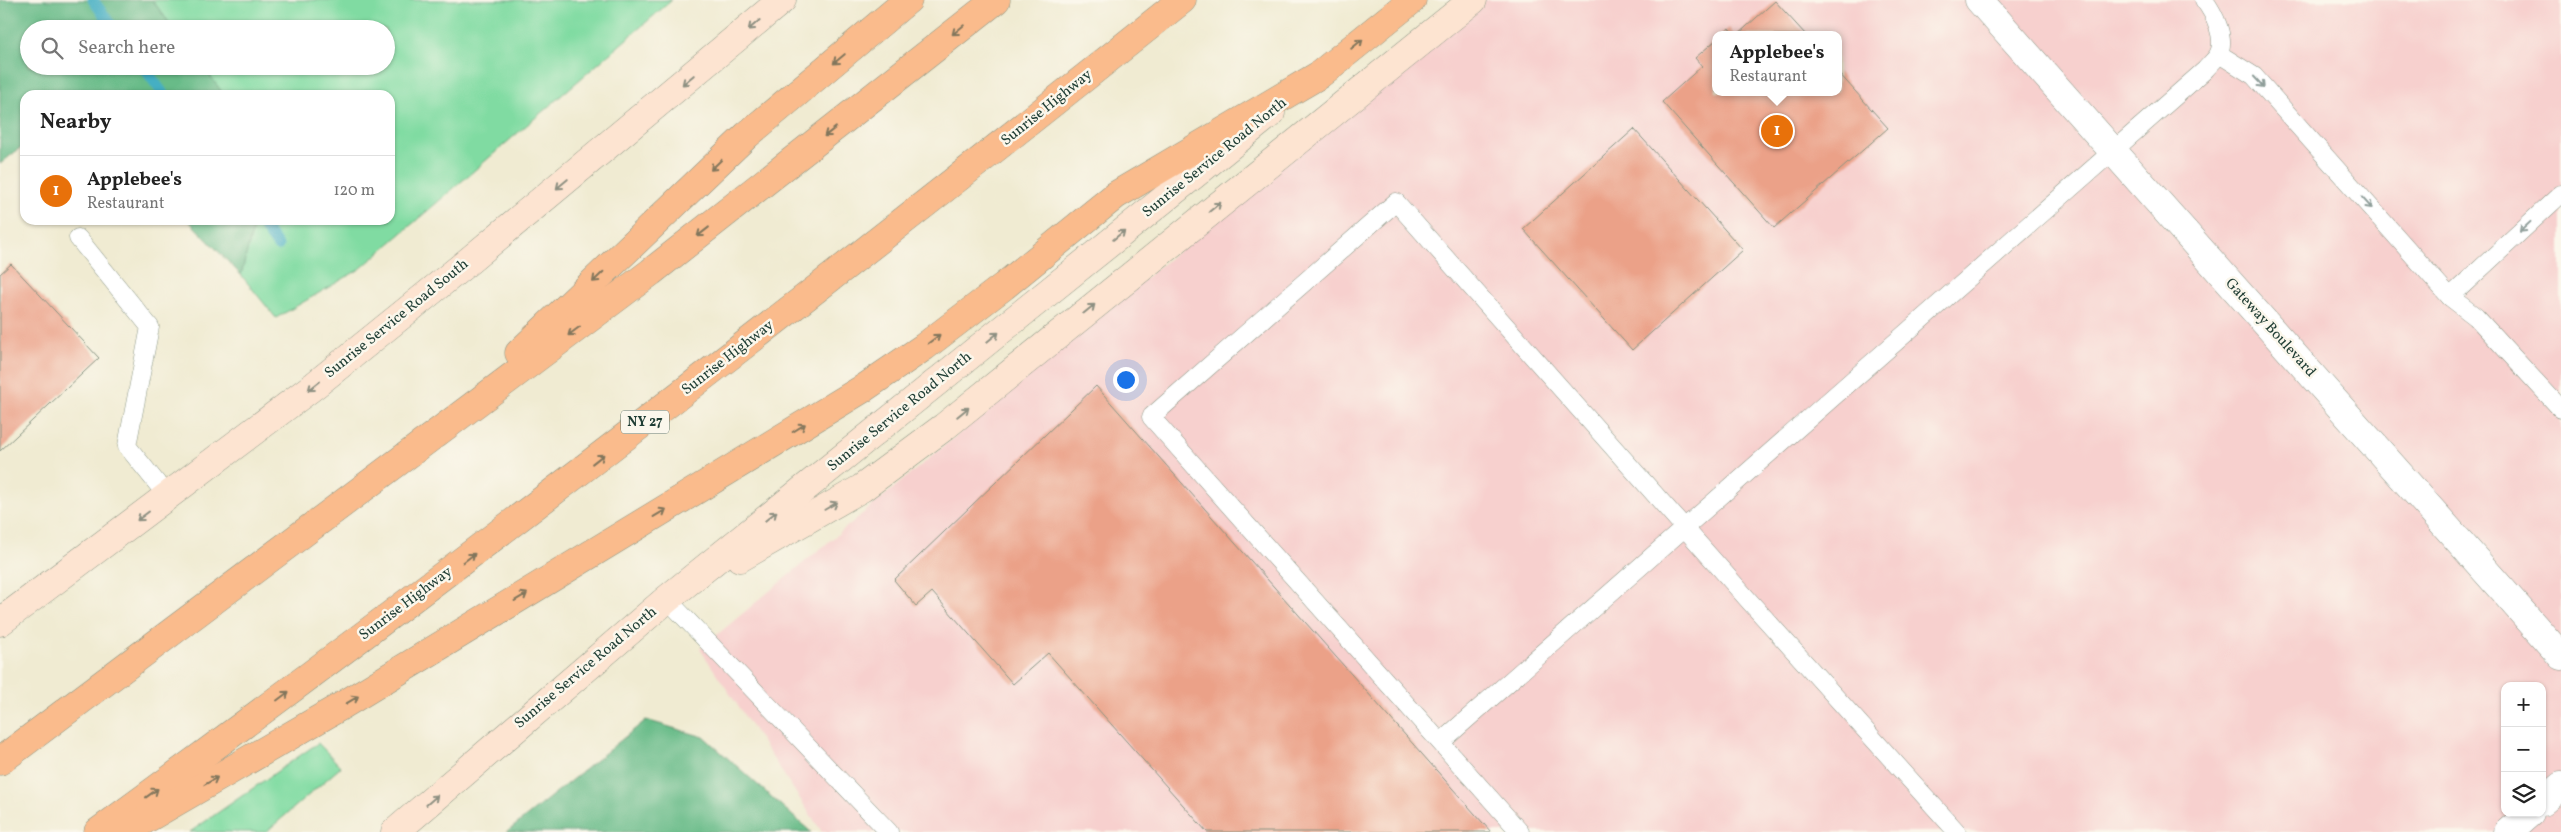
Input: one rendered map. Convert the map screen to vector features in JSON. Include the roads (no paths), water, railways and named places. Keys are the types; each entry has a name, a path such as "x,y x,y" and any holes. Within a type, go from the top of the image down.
{"highway":[{"path":"424,443 747,135 908,0"},
{"path":"0,761 651,272 996,0"},
{"name":"Sunrise Highway","path":"98,832 487,544 911,216 1182,0"},
{"name":"Sunrise Service Road North","path":"1319,75 1412,0"},
{"path":"124,832 338,708 864,388 924,347 1116,195 1319,75"}],"main road":[{"name":"Sunrise Service Road South","path":"0,622 168,497 377,335 782,0"},
{"path":"667,599 862,488 944,427 1473,0"},
{"name":"Sunrise Service Road North","path":"395,832 667,599 1319,75"}],"street":[{"name":"Gateway Boulevard","path":"1979,0 2561,656"},
{"path":"2546,799 2561,786"},
{"path":"2508,832 2525,817"}],"lane":[{"path":"1442,741 2205,70 2218,54 2221,40 2216,22 2204,0"},
{"path":"2218,54 2254,76 2450,296 2476,317 2561,409"},
{"path":"2450,296 2561,194"},
{"path":"1520,832 1442,741 1151,417 1396,202 1684,528 1957,832"},
{"path":"78,238 150,327 126,446 168,497"},
{"path":"667,599 889,832"}],"waterway":[{"path":"93,0 107,20"},
{"path":"150,75 160,90"},
{"path":"263,225 278,246"}],"place":[{"name":"Applebee's","path":"1777,131"}]}
